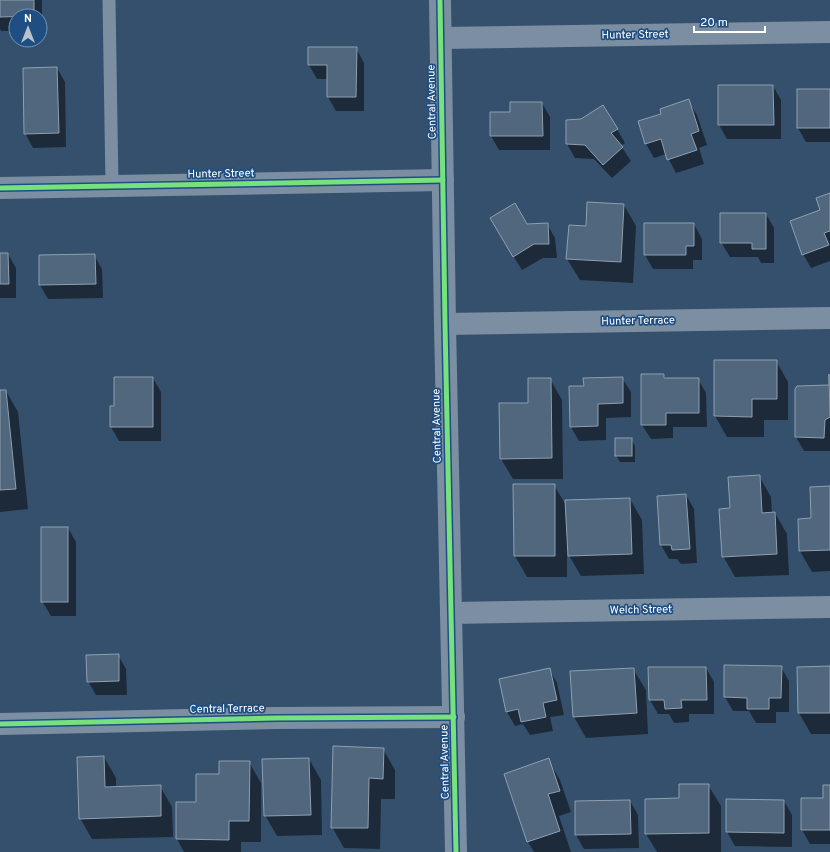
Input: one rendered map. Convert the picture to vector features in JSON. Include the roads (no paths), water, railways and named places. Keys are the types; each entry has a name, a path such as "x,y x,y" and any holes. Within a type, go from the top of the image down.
{"street":[{"name":"Central Avenue","path":"440,0 456,852"},
{"name":"Hunter Street","path":"441,38 830,32"},
{"name":"Hunter Street","path":"0,188 443,180"},
{"name":"Hunter Terrace","path":"445,324 830,318"},
{"name":"Welch Street","path":"451,613 830,607"},
{"name":"Central Terrace","path":"0,724 275,718 454,717"}],"lane":[{"path":"109,0 112,186"}]}
